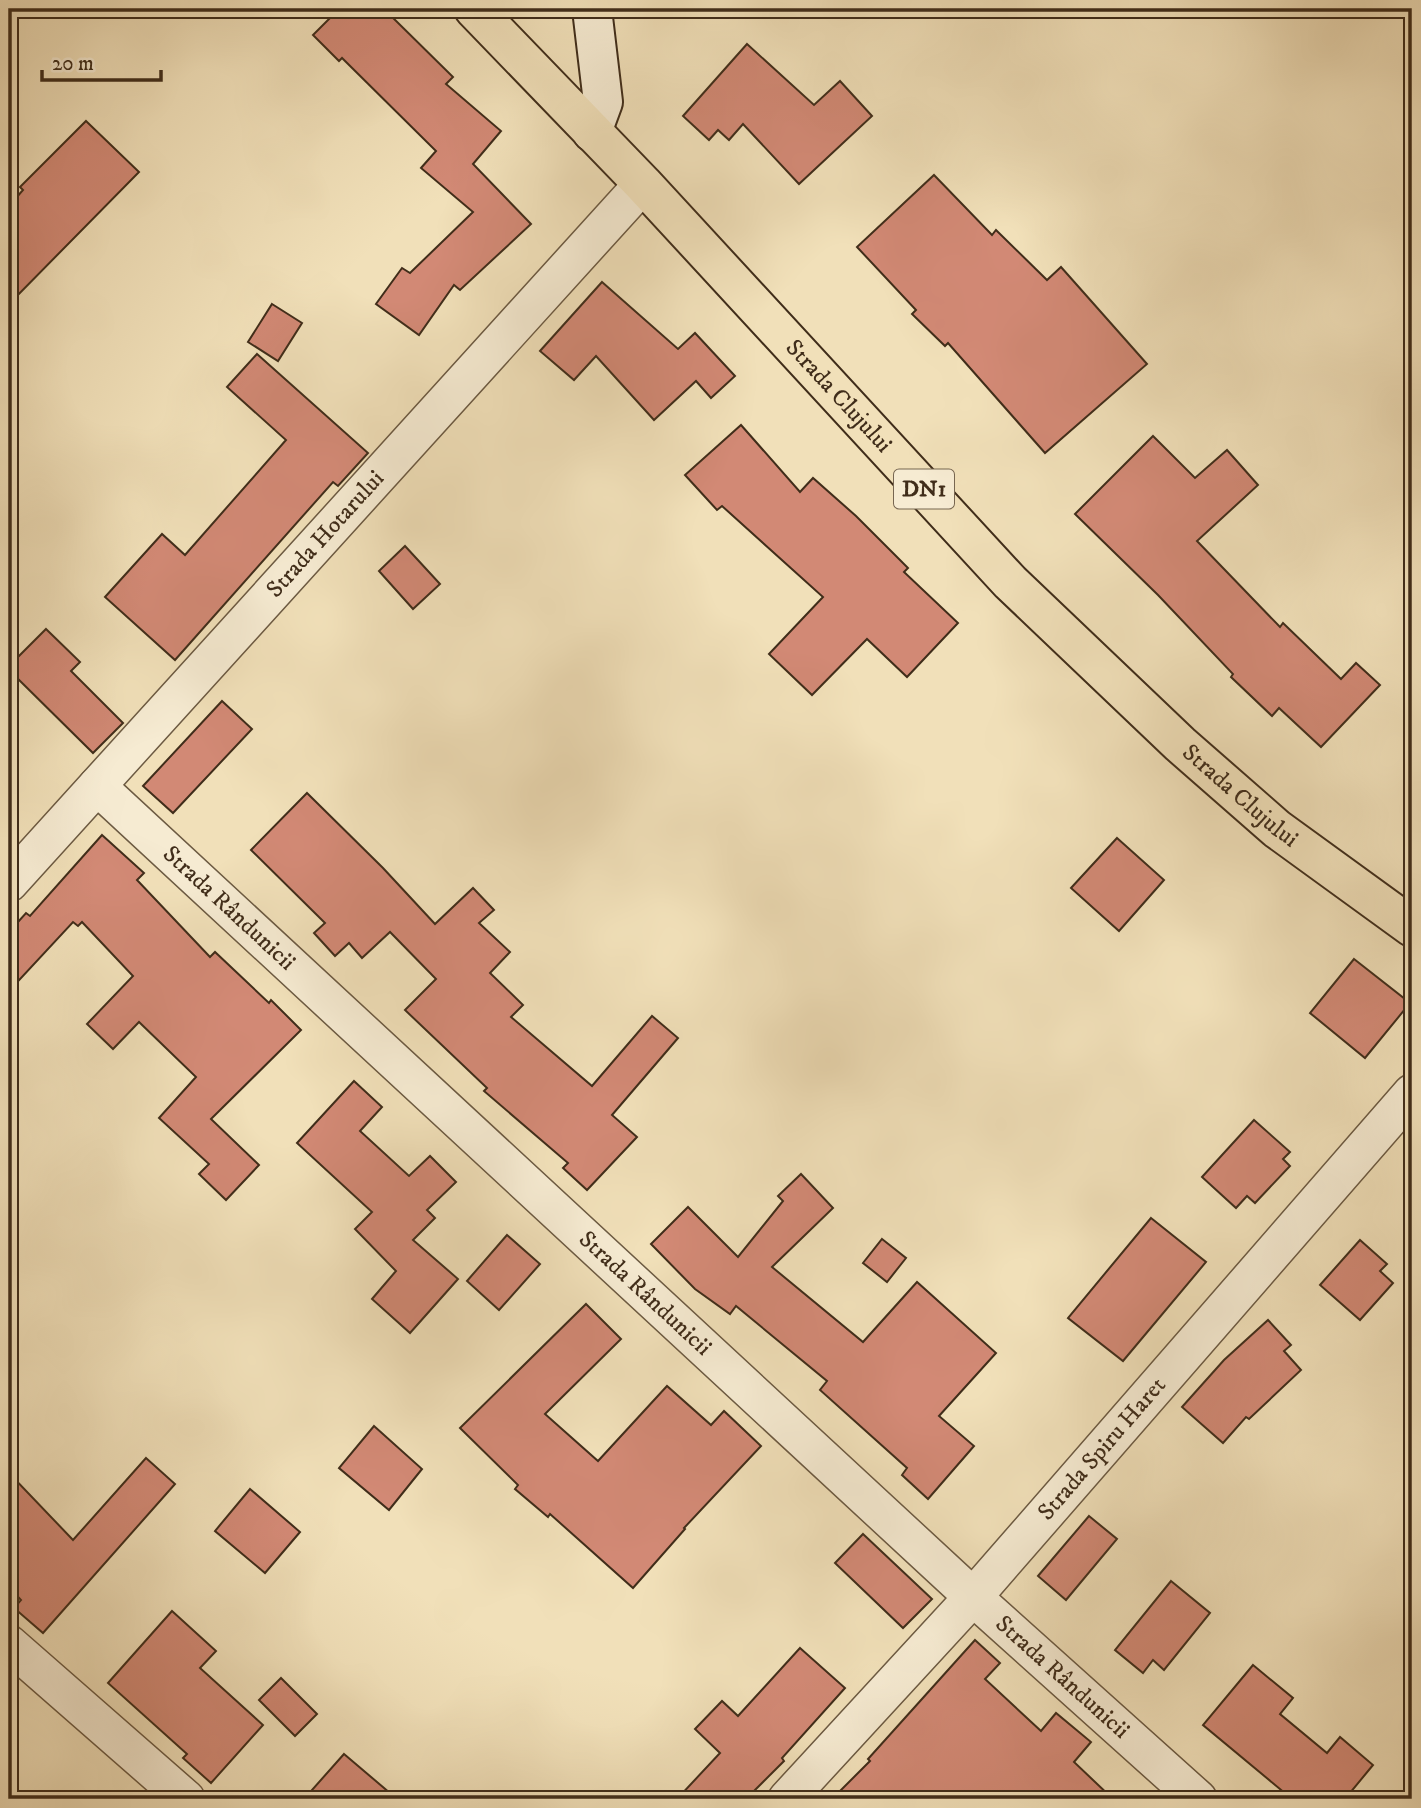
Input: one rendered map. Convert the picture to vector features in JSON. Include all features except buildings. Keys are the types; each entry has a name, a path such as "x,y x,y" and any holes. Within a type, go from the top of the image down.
{"main road":[{"name":"Strada Clujului","path":"474,9 643,184 1010,582 1180,744 1277,829 1412,927"}],"street":[{"path":"592,9 603,102 593,132"},
{"name":"Strada Hotarului","path":"9,883 643,184"},
{"name":"Strada Rândunicii","path":"97,786 974,1597 1198,1799"},
{"name":"Strada Spiru Haret","path":"787,1799 974,1597 1412,1093"},
{"path":"9,1644 186,1799"}]}
